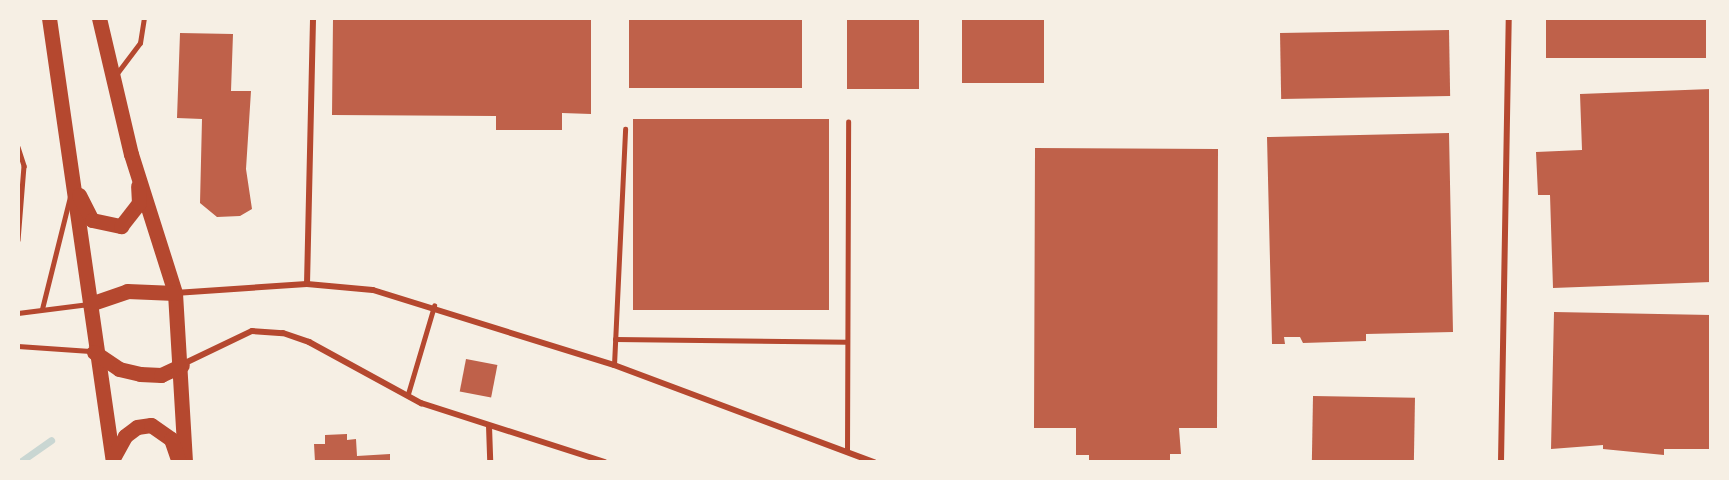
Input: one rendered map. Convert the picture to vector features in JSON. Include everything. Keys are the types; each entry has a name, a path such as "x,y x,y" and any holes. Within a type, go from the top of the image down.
{"main road":[{"path":"49,18 90,304 94,352 113,460"},
{"path":"74,186 92,220 121,226 139,203 131,154 99,18"},
{"path":"131,154 175,293 182,365 185,462"},
{"path":"90,304 127,291 175,293"},
{"path":"94,352 118,369 140,374 161,375 182,365"},
{"path":"113,460 125,436 136,427 152,425 171,439 179,462"}],"street":[{"path":"307,284 313,18"},
{"path":"1501,462 1509,18"},
{"path":"175,293 307,284 373,290 434,306 614,365 874,462"},
{"path":"182,365 252,331 283,333 309,342 408,394 489,426 605,462"},
{"path":"489,426 490,462"}],"lane":[{"path":"113,78 140,43 144,18"},
{"path":"847,451 848,122"},
{"path":"614,365 625,129"},
{"path":"18,147 24,166 18,240"},
{"path":"42,309 74,186"},
{"path":"18,313 90,304"},
{"path":"408,394 434,306"},
{"path":"615,339 847,342"},
{"path":"18,346 94,352"}],"building":[{"path":"333,18 591,18 591,114 562,113 562,130 496,130 496,116 332,115"},
{"path":"629,18 802,18 802,88 629,88"},
{"path":"847,18 919,18 919,89 847,89"},
{"path":"962,18 1044,18 1044,83 962,83"},
{"path":"1546,18 1706,18 1706,58 1546,58"},
{"path":"1449,30 1450,96 1281,99 1280,33"},
{"path":"180,33 233,34 231,91 251,91 246,169 252,209 240,216 217,217 200,203 202,119 177,118"},
{"path":"1711,89 1711,282 1553,288 1550,195 1538,195 1536,152 1582,150 1580,94"},
{"path":"633,119 829,119 829,310 633,310"},
{"path":"1449,133 1453,332 1366,334 1366,341 1303,343 1300,337 1284,337 1285,344 1272,344 1267,137"},
{"path":"1035,148 1218,149 1217,428 1179,428 1181,454 1170,454 1170,462 1089,462 1089,455 1076,455 1076,428 1034,428"},
{"path":"1554,312 1711,315 1711,449 1664,449 1664,455 1603,449 1603,445 1551,449"},
{"path":"466,359 497,365 491,397 460,391"},
{"path":"1313,396 1415,398 1414,462 1312,462"},
{"path":"347,434 347,440 356,439 357,456 390,454 390,462 315,462 314,444 325,444 325,435"}],"waterway":[{"path":"20,462 51,440"}]}
